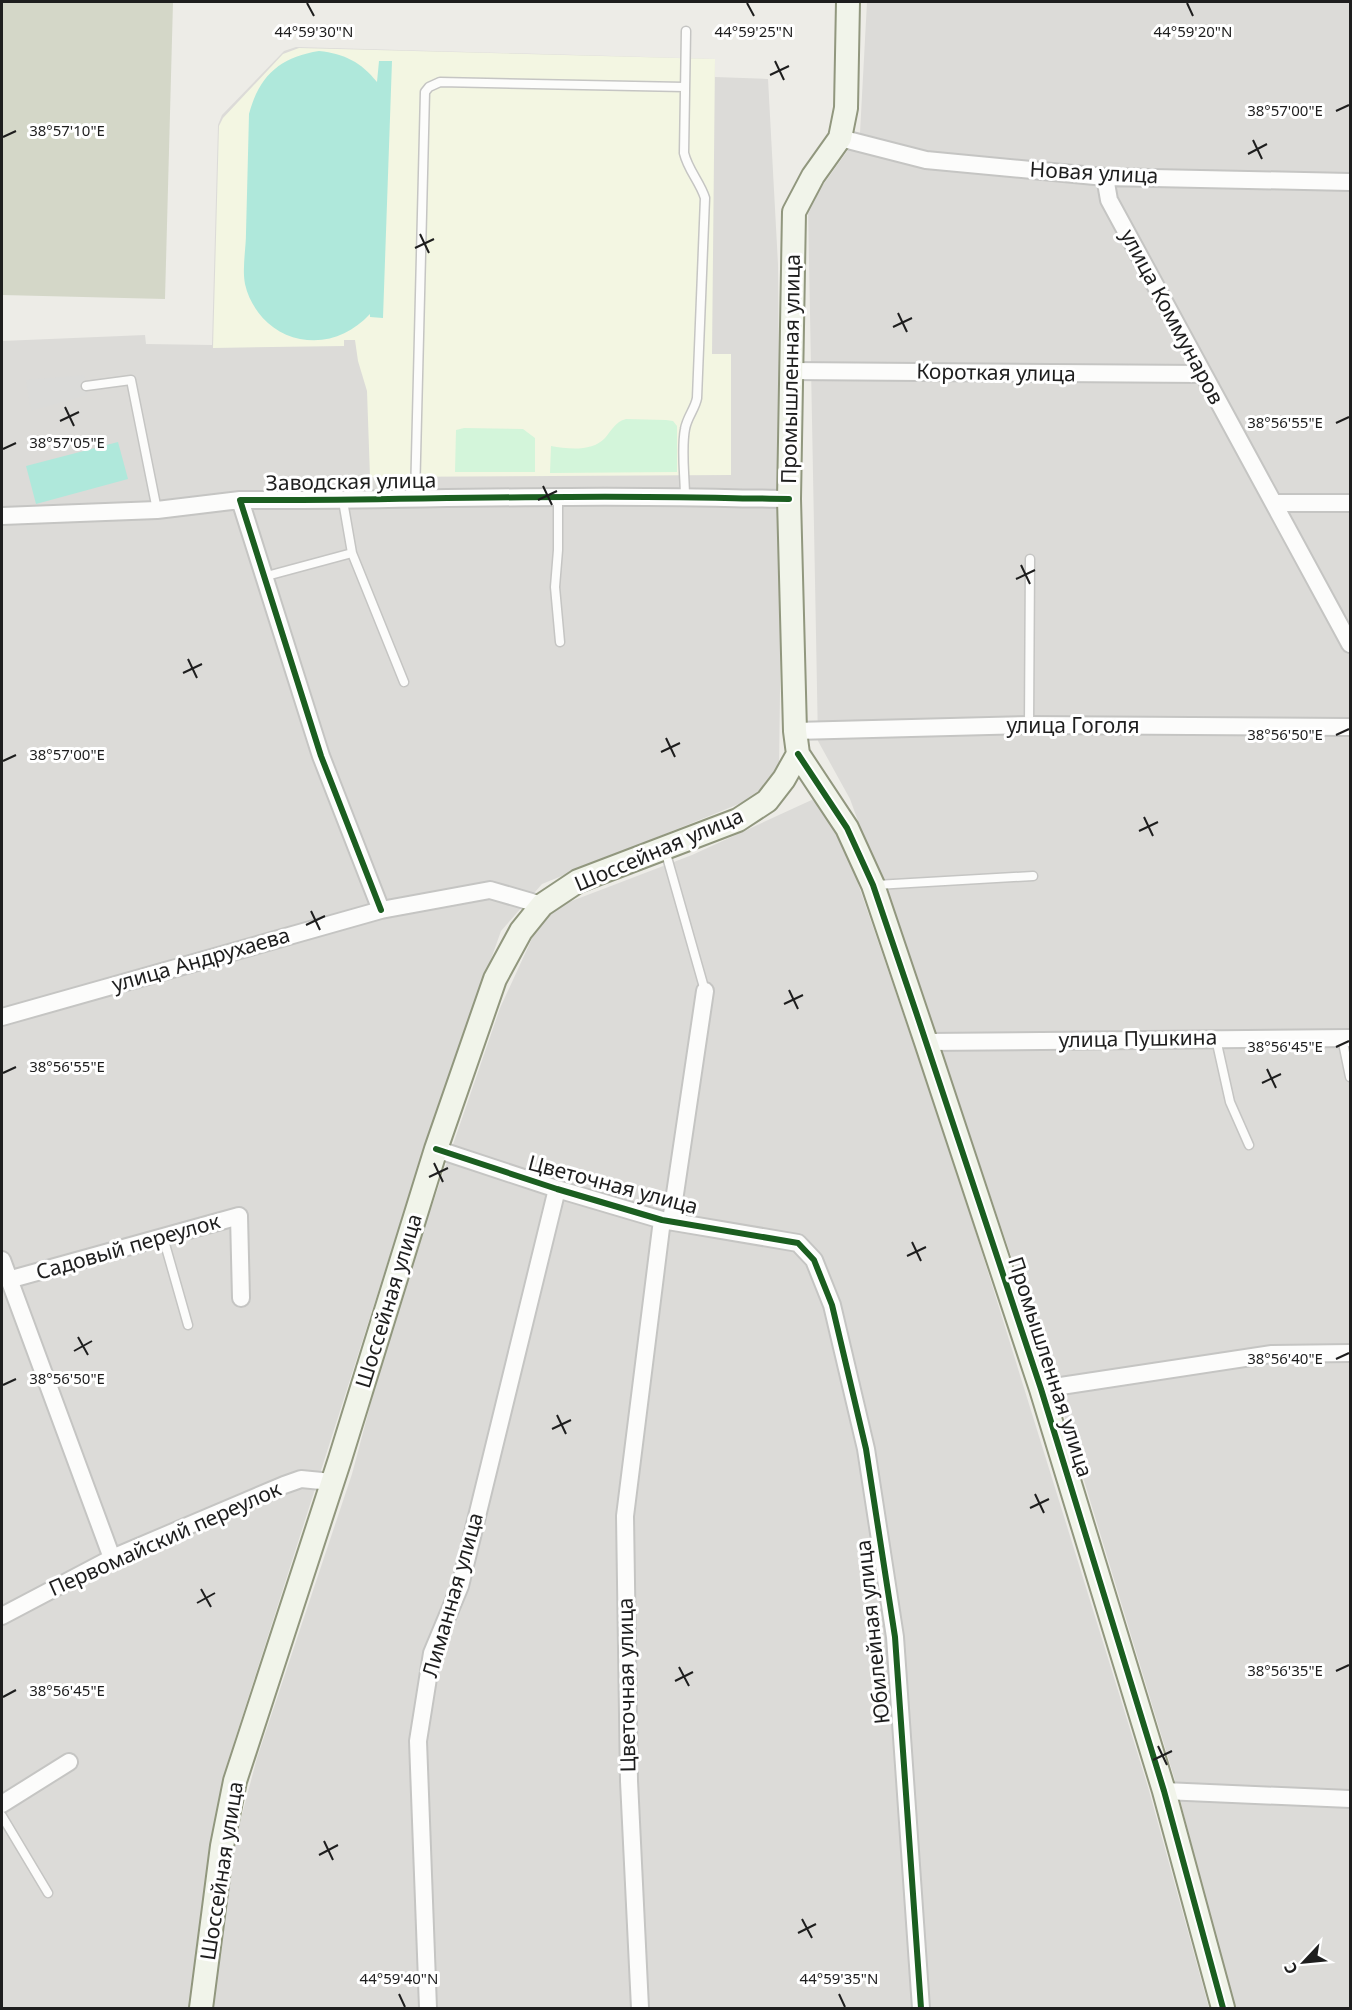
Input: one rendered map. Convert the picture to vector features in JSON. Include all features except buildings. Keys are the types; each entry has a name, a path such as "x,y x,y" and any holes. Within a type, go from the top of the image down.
{"main road":[{"name":"Промышленная улица","path":"848,2 846,108 840,138 813,176 794,212 789,499 795,730 798,754 847,828 873,885 927,1042 1041,1389 1164,1791 1223,2008"},
{"name":"Шоссейная улица","path":"201,2008 222,1846 235,1780 332,1482 436,1149 495,979 521,931 542,905 578,880 738,820 767,801 784,779 798,754"}],"street":[{"name":"Новая улица","path":"840,138 926,160 1105,177 1350,182"},
{"name":"улица Коммунаров","path":"1105,177 1109,200 1203,375 1348,635"},
{"name":"Короткая улица","path":"790,371 1203,375"},
{"name":"Заводская улица","path":"2,516 158,510 240,500 343,501 558,497 789,499"},
{"name":"Заводская улица","path":"240,500 321,756 381,910"},
{"path":"1275,503 1350,503"},
{"name":"улица Гоголя","path":"795,730 1029,725 1350,727"},
{"name":"улица Андрухаева","path":"2,1017 381,910 490,891 542,905"},
{"name":"Цветочная улица","path":"640,2008 629,1781 625,1516 666,1220 705,990"},
{"name":"улица Пушкина","path":"927,1042 1346,1038"},
{"name":"Цветочная улица","path":"436,1149 557,1189 666,1220 798,1243 814,1260"},
{"name":"Лиманная улица","path":"428,2008 417,1741 432,1653 460,1586 557,1189"},
{"name":"Садовый переулок","path":"9,1281 239,1216 241,1298"},
{"name":"Садовый переулок","path":"2,1260 112,1558"},
{"name":"Юбилейная улица","path":"814,1260 832,1305 866,1449 895,1637 921,2008"},
{"path":"1041,1389 1272,1354 1350,1353"},
{"name":"Первомайский переулок","path":"2,1616 112,1558 301,1479 332,1482"},
{"path":"2,1804 69,1762"},
{"path":"1164,1791 1350,1798"}],"lane":[{"path":"685,498 684,433 697,398 705,198 686,163 684,153 686,31"},
{"path":"416,498 425,92 429,87 440,82 684,87"},
{"path":"86,386 131,380 158,510"},
{"path":"558,497 555,587 560,642"},
{"path":"343,501 352,553 404,682"},
{"path":"263,577 352,553"},
{"path":"1029,725 1030,559"},
{"path":"664,847 705,990"},
{"path":"873,885 1033,876"},
{"path":"1346,1038 1350,1077"},
{"path":"1216,1039 1230,1102 1249,1145"},
{"path":"163,1237 188,1325"},
{"path":"2,1816 48,1893"}],"shaded area":[{"path":"2,2 173,2 165,299 2,295"},
{"path":"867,2 1350,2 1350,2008 1234,2008 1174,1777 1052,1375 923,1000 850,799 818,741 808,206 860,133"},
{"path":"296,47 715,59 715,77 768,79 778,264 781,615 779,769 751,799 542,884 501,931 428,1136 235,1739 209,1851 189,2008 2,2008 2,341 145,335 146,344 212,345 218,125 222,115 284,51"},
{"path":"299,48 715,59 712,354 731,354 731,475 370,477 367,391 358,361 355,340 344,340 344,346 213,348 219,126 223,118 283,54"},
{"path":"319,51 337,54 352,60 365,69 377,82 379,61 392,61 383,318 370,317 370,314 355,327 338,336 310,340 281,332 265,320 248,294 244,265 249,114 253,101 265,79 273,70 293,58"},
{"path":"84,375 87,395 31,411 26,380"},
{"path":"118,442 128,479 36,504 26,466"},
{"path":"816,798 844,843 951,1153 1148,1787 1209,2008 213,2008 231,1856 257,1758 352,1474 394,1316 500,1008 535,932 556,907 692,855"}],"green space":[{"path":"626,419 673,421 677,426 677,472 550,473 551,446 572,448 593,446 605,438 616,424"},
{"path":"464,428 523,429 535,438 535,472 455,472 456,430"}],"cycle path":[{"path":"381,910 321,756 240,500 596,497 789,499"},
{"path":"798,754 847,828 873,885 1041,1389 1164,1791 1223,2008"},
{"path":"436,1149 557,1189 662,1220 798,1243 814,1260 832,1305 866,1449 895,1637 921,2008"}]}
